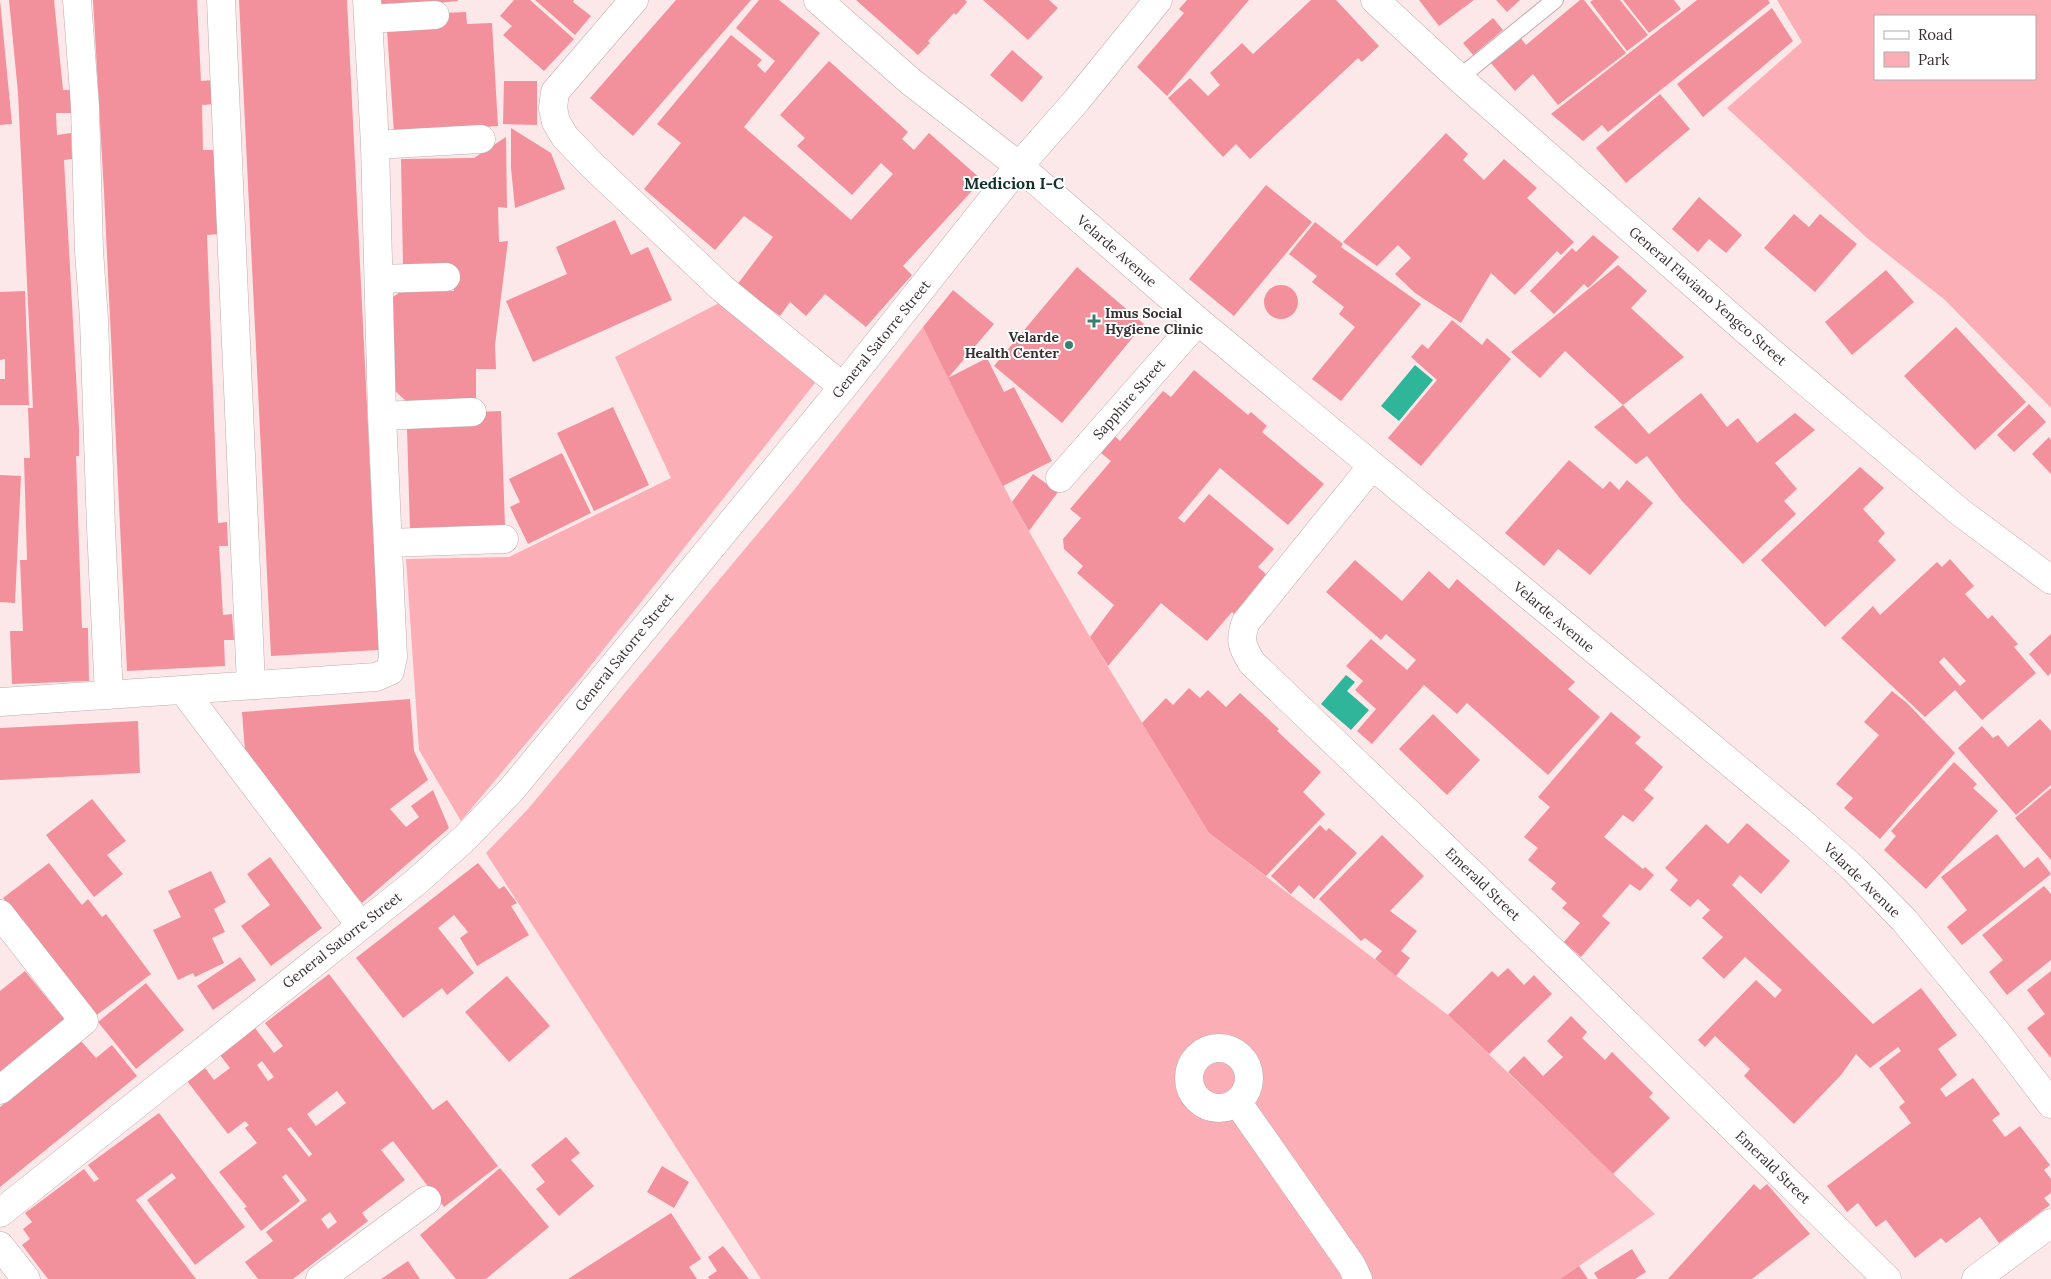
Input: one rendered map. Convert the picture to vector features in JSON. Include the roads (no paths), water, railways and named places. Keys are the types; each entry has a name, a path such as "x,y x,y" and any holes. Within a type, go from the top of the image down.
{"street":[{"path":"77,0 85,106 89,251 94,319 109,695"},
{"path":"221,0 251,685"},
{"path":"634,0 555,92 553,108 556,122 565,137 593,166 723,288 843,387"},
{"name":"Velarde Avenue","path":"818,0 910,81 1019,166 1198,321 1784,808 1853,868 1904,920 1998,1034 2051,1104"},
{"name":"General Satorre Street","path":"0,1213 416,882 466,837 512,789 843,387 1019,166 1077,100 1158,0"},
{"name":"General Flaviano Yengco Street","path":"1375,0 1459,78 1772,352 1953,506 2051,580"},
{"path":"0,702 376,676 390,671 393,658 382,416 375,145 368,10 435,15"},
{"path":"375,145 481,138"},
{"path":"379,279 446,277"},
{"name":"Sapphire Street","path":"1060,478 1198,321"},
{"path":"382,416 472,412"},
{"name":"Emerald Street","path":"1372,466 1246,622 1240,636 1248,657 1259,670 1564,962 1887,1279"},
{"path":"389,543 504,539"},
{"path":"184,690 360,925"},
{"path":"0,914 84,1022 0,1090"},
{"path":"1238,1103 1352,1266 1358,1279"},
{"path":"320,1279 427,1200"},
{"path":"1976,1279 2050,1228"},
{"path":"0,1246 26,1279"}],"lane":[{"path":"1459,78 1555,0"}],"place":[{"name":"Imus Social Hygiene Clinic","path":"1094,321"},
{"name":"Velarde Health Center","path":"1069,345"}],"district":[{"name":"Medicion I-C","path":"1014,183"}]}
